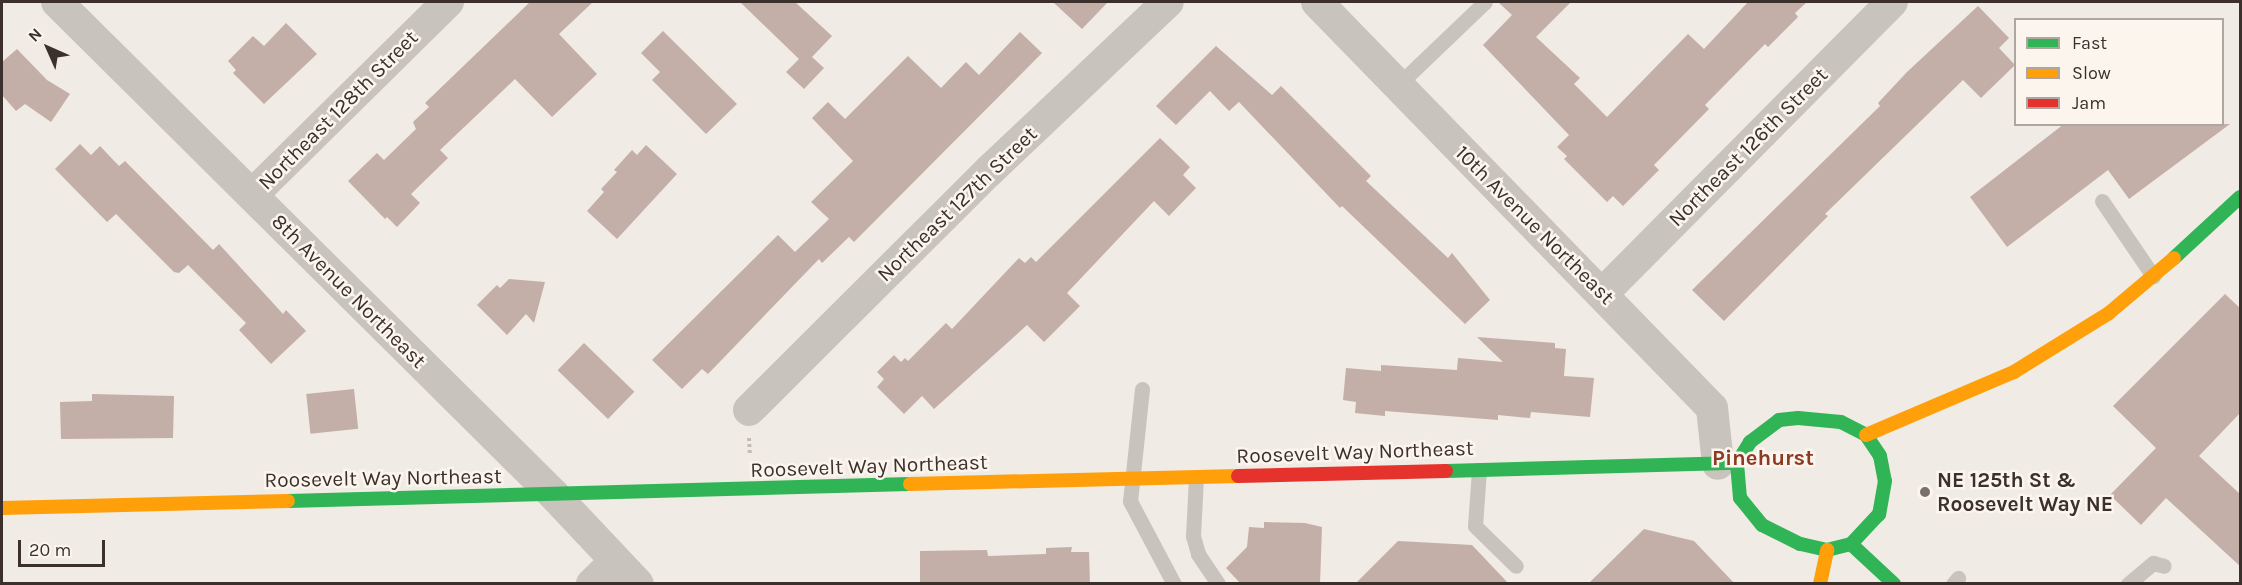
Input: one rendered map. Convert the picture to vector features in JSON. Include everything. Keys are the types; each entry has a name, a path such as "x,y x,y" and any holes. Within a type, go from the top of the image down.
{"main road":[{"path":"1866,435 2014,372 2109,313 2241,197"},
{"path":"1822,419 1841,422 1866,435 1880,456 1884,481 1879,514 1851,544 1827,550 1800,544 1762,525 1740,498 1727,463 1779,420 1822,419"},
{"name":"Roosevelt Way Northeast","path":"2,508 1727,463"},
{"path":"1851,544 1894,584"},
{"path":"1820,584 1827,550"}],"street":[{"name":"8th Avenue Northeast","path":"57,2 554,495 638,584"},
{"name":"Northeast 128th Street","path":"253,194 448,2"},
{"name":"Northeast 127th Street","path":"749,410 989,171 1168,2"},
{"name":"10th Avenue Northeast","path":"1317,2 1603,293 1712,408 1727,463"},
{"name":"Northeast 126th Street","path":"1603,293 1892,2"},
{"path":"592,584 616,561"}],"lane":[{"path":"1398,85 1485,2"},
{"path":"2102,201 2153,276"},
{"path":"1142,389 1130,501 1174,584"},
{"path":"1479,470 1476,526 1516,566"},
{"path":"1196,477 1193,536 1198,554 1218,584"},
{"path":"2128,584 2153,563 2164,566"}],"building":[{"path":"530,2 593,2 559,34 597,74 552,117 515,79 440,150 448,158 411,194 420,203 397,227 387,217 385,219 348,181 377,153 384,160 416,129 413,122 429,107 425,103"},
{"path":"740,2 795,2 832,36 812,57 824,68 804,89 786,72 799,59"},
{"path":"1053,2 1108,2 1082,29"},
{"path":"1498,2 1571,2 1536,37 1580,78 1574,84 1607,117 1688,34 1704,49 1748,2 1807,2 1795,13 1798,17 1768,47 1765,44 1705,105 1709,109 1654,165 1659,170 1623,206 1613,196 1607,202 1564,159 1567,156 1557,147 1569,135 1483,45 1512,15"},
{"path":"1978,6 2009,38 1999,48 2014,66 1981,98 1963,80 1825,214 1828,216 1724,321 1692,290 1880,106 1878,103 1907,72"},
{"path":"286,23 317,54 264,104 233,73 236,70 228,61 253,36 264,46"},
{"path":"663,31 737,104 706,134 652,80 660,72 641,53"},
{"path":"1020,32 1042,53 854,242 849,237 822,263 819,259 708,374 702,369 682,389 652,360 778,235 795,252 829,219 811,202 853,161 812,118 828,102 845,119 908,56 941,88 966,62 979,75"},
{"path":"1216,46 1272,95 1281,86 1371,176 1366,181 1448,258 1452,253 1490,300 1465,324 1342,206 1340,208 1239,102 1229,111 1210,91 1176,125 1156,106"},
{"path":"17,49 47,80 70,94 51,122 25,104 16,111 2,95 2,62"},
{"path":"2224,124 2230,124 2129,199 2108,170 2007,247 1970,197 2061,126 2224,126"},
{"path":"1160,138 1190,167 1183,175 1196,188 1169,216 1154,201 1067,293 1080,306 1044,342 1027,325 934,409 922,396 904,414 877,387 884,379 877,372 894,355 901,362 905,358 908,361 946,323 952,329 1019,258 1025,263 1031,257 1036,262"},
{"path":"80,144 91,155 100,146 119,166 125,161 213,250 219,244 283,314 286,310 306,331 271,364 239,330 246,323 188,265 179,273 174,272 116,214 107,222 55,169"},
{"path":"646,145 677,174 617,239 587,211 604,192 601,189 617,172 614,170 632,150 637,155"},
{"path":"509,279 545,282 534,323 526,314 507,335 477,305 497,285 500,288"},
{"path":"2225,294 2241,309 2241,412 2199,456 2241,495 2241,567 2166,498 2141,525 2110,495 2156,448 2113,406"},
{"path":"1477,337 1555,343 1555,348 1566,349 1564,376 1594,378 1590,417 1531,412 1530,418 1498,415 1498,420 1385,411 1385,416 1355,413 1356,402 1343,400 1346,368 1381,371 1381,365 1457,370 1458,358 1503,362"},
{"path":"584,343 634,392 608,419 558,370"},
{"path":"354,389 358,429 310,434 306,394"},
{"path":"92,394 174,396 173,438 61,439 60,402 92,401"},
{"path":"1264,522 1305,523 1322,527 1320,584 1241,584 1226,568 1247,547 1249,527 1264,528"},
{"path":"1644,529 1694,541 1735,584 1588,584"},
{"path":"1398,541 1472,545 1509,584 1355,584"},
{"path":"1072,547 1071,552 1089,552 1090,584 920,584 920,551 987,550 988,556 1046,554 1046,548"}],"traffic: fast":[{"path":"2174,258 2240,197"},
{"path":"1798,418 1841,422 1866,435 1880,456 1885,481 1879,514 1851,544 1827,550 1800,544 1762,525 1740,498 1737,463 1750,442 1779,420 1798,418"},
{"path":"1446,471 1737,463"},
{"path":"288,501 910,484"},
{"path":"1851,544 1894,584"}],"traffic: slow":[{"path":"1866,435 2014,372 2109,313 2174,258"},
{"path":"910,484 1238,476"},
{"path":"2,508 288,501"},
{"path":"1820,584 1827,550"}],"traffic: jam":[{"path":"1238,476 1446,471"}],"place":[{"name":"NE 125th St & Roosevelt Way NE","path":"1925,492"}],"district":[{"name":"Pinehurst","path":"1763,459"}]}
